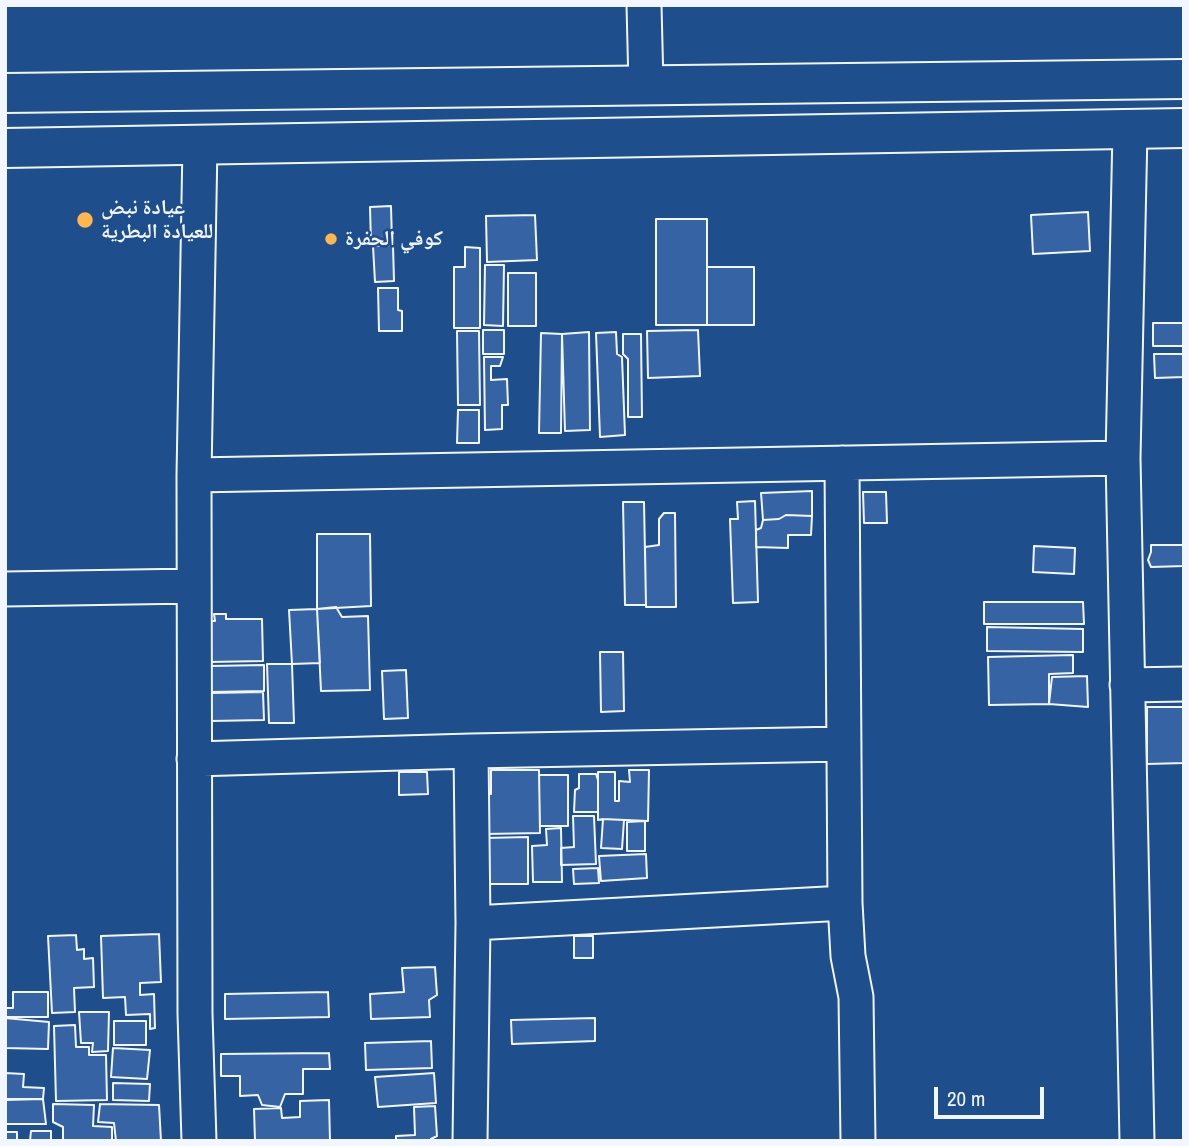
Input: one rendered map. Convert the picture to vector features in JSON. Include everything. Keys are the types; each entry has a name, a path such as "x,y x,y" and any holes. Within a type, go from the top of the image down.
{"main road":[{"path":"5,93 1184,79"},
{"path":"116,91 104,115 113,140 124,146"},
{"path":"5,148 1184,128"}],"street":[{"path":"644,5 646,86"},
{"path":"1130,130 1123,458 1137,1141"},
{"path":"199,1141 195,1014 194,475 200,145"},
{"path":"194,475 1123,458"},
{"path":"842,463 845,903 848,957 856,997 858,1141"},
{"path":"5,589 194,586"},
{"path":"1127,685 1184,684"},
{"path":"194,759 844,744"},
{"path":"470,1141 473,923 471,751"},
{"path":"473,923 845,903"}],"building":[{"path":"391,206 392,242 371,244 370,207"},
{"path":"1088,212 1090,251 1033,254 1031,215"},
{"path":"535,215 537,260 487,262 486,216"},
{"path":"656,219 707,219 707,325 656,325"},
{"path":"393,245 394,281 375,282 373,246"},
{"path":"465,247 480,248 480,328 454,328 454,267 465,267"},
{"path":"485,265 504,265 503,326 484,325"},
{"path":"707,267 754,267 754,325 707,325"},
{"path":"508,273 536,273 536,326 508,326"},
{"path":"378,288 398,288 402,331 379,331"},
{"path":"1153,323 1184,323 1184,346 1153,346"},
{"path":"483,330 504,330 504,354 483,354"},
{"path":"698,330 700,376 648,378 647,331"},
{"path":"457,331 479,331 480,405 458,405"},
{"path":"589,332 590,430 565,431 562,334"},
{"path":"616,332 617,354 622,357 625,435 600,437 596,333"},
{"path":"541,333 562,334 561,433 539,433"},
{"path":"623,334 641,334 642,417 628,417 628,359 623,354"},
{"path":"1154,354 1184,354 1184,377 1155,378"},
{"path":"484,357 503,357 500,366 491,366 491,380 507,379 508,405 502,405 502,429 485,430"},
{"path":"458,410 479,410 479,443 457,443"},
{"path":"812,491 812,516 786,515 779,519 763,520 761,493"},
{"path":"863,492 886,492 887,523 864,523"},
{"path":"755,501 758,602 733,603 730,519 738,519 737,502"},
{"path":"623,502 644,502 646,605 625,605"},
{"path":"664,513 675,513 676,607 646,607 645,547 659,545 659,519"},
{"path":"786,515 812,516 811,535 788,535 788,548 756,547 756,530 761,528 763,520 779,519"},
{"path":"317,534 370,534 371,606 317,609"},
{"path":"1151,545 1184,545 1184,566 1151,567 1148,560"},
{"path":"1034,546 1075,548 1074,574 1033,572"},
{"path":"984,602 1083,602 1084,624 984,624"},
{"path":"336,607 342,617 368,616 370,690 321,691 317,609"},
{"path":"317,609 320,663 292,664 289,610"},
{"path":"214,614 226,614 226,619 262,619 263,661 209,662 208,621 215,621"},
{"path":"987,627 1083,629 1083,652 987,651"},
{"path":"600,652 623,652 624,711 601,712"},
{"path":"1073,655 1073,673 1049,674 1049,704 989,705 988,657"},
{"path":"267,664 292,664 294,723 269,723"},
{"path":"264,665 264,691 211,692 210,666"},
{"path":"406,670 408,718 384,719 382,671"},
{"path":"1087,676 1088,707 1049,704 1052,677"},
{"path":"263,692 264,720 211,721 211,693"},
{"path":"1147,707 1184,707 1184,763 1147,764"},
{"path":"491,770 539,770 540,833 485,834 484,794 491,794"},
{"path":"629,770 649,770 648,821 598,820 598,772 615,772 615,801 619,801 619,781 630,782"},
{"path":"399,772 427,772 428,794 399,795"},
{"path":"579,774 596,774 598,812 574,812"},
{"path":"539,775 568,775 568,826 540,826"},
{"path":"573,816 594,816 596,864 561,865 561,848 574,847"},
{"path":"603,819 624,820 622,849 601,848"},
{"path":"645,821 645,851 627,851 627,822"},
{"path":"561,828 562,882 533,882 532,846 547,845 546,829"},
{"path":"528,837 528,884 485,884 484,838"},
{"path":"646,854 647,878 601,881 599,856"},
{"path":"598,868 599,883 574,884 573,869"},
{"path":"159,934 161,982 140,983 140,995 154,994 155,1028 150,1029 150,1014 126,1015 125,997 103,998 101,936"},
{"path":"76,935 77,950 84,949 84,959 93,958 94,987 74,988 75,1012 52,1013 48,936"},
{"path":"574,936 593,936 593,958 574,958"},
{"path":"435,967 437,995 429,1000 430,1017 371,1019 370,994 404,992 402,968"},
{"path":"13,992 48,992 48,1017 5,1017 5,1008 13,1008"},
{"path":"328,992 329,1017 225,1019 225,994"},
{"path":"79,1012 109,1012 108,1051 92,1052 93,1043 81,1043"},
{"path":"5,1018 49,1022 48,1049 5,1048"},
{"path":"595,1018 595,1041 512,1044 511,1020"},
{"path":"114,1021 146,1021 146,1045 114,1045"},
{"path":"75,1025 76,1047 89,1047 89,1055 106,1055 107,1100 56,1101 54,1026"},
{"path":"431,1041 432,1068 366,1070 365,1043"},
{"path":"113,1048 150,1050 147,1079 111,1077"},
{"path":"329,1053 330,1069 303,1069 303,1094 285,1094 280,1107 262,1105 258,1095 240,1096 240,1076 221,1076 221,1054"},
{"path":"5,1073 24,1074 23,1087 44,1088 43,1099 5,1099"},
{"path":"434,1073 436,1103 378,1107 375,1077"},
{"path":"113,1083 150,1084 149,1101 113,1100"},
{"path":"43,1099 46,1124 5,1124 5,1100"},
{"path":"329,1100 330,1141 255,1141 254,1109 281,1108 282,1118 300,1117 300,1101"},
{"path":"53,1104 94,1105 93,1126 112,1127 112,1141 52,1141 63,1140 63,1127 53,1122"},
{"path":"100,1104 159,1105 161,1141 116,1141 114,1123 98,1122"},
{"path":"435,1106 437,1136 431,1141 396,1141 396,1136 415,1135 414,1107"},
{"path":"31,1131 51,1131 51,1141 30,1141"},
{"path":"5,1132 17,1132 17,1141 5,1141"}],"place":[{"name":"عيادة نبض للعيادة البطرية","path":"85,220"},
{"name":"كوفي الحفرة","path":"331,239"}]}
